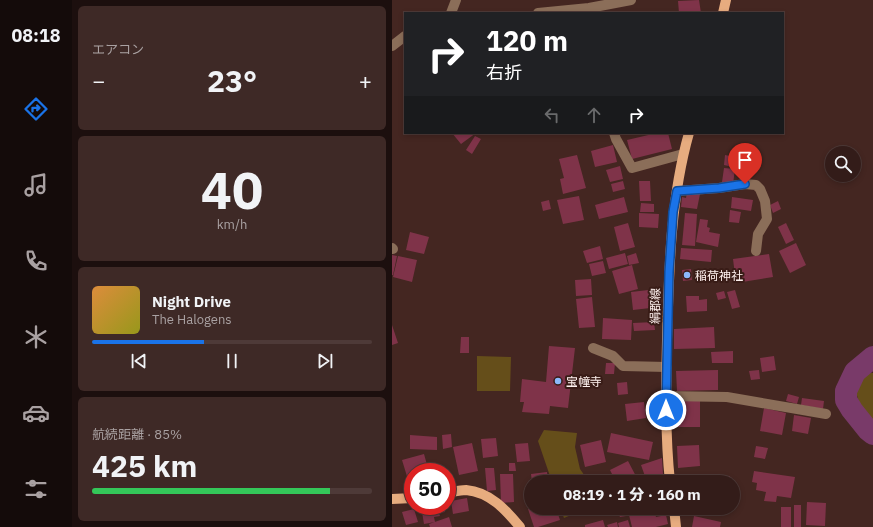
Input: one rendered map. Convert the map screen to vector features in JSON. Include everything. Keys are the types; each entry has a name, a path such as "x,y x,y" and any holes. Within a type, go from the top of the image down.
{"main road":[{"path":"723,12 726,0"},
{"name":"絹郡線","path":"669,475 667,454 666,396 669,272 673,212 683,154 689,134"},
{"path":"456,492 465,490 481,493 502,506 520,527"},
{"path":"392,499 404,498"},
{"path":"675,515 676,527"}],"street":[{"path":"451,12 456,0"},
{"path":"548,12 590,8 631,0"},
{"path":"392,46 404,37"},
{"path":"614,134 632,168 683,154"},
{"path":"677,191 719,188 745,184 756,185 760,189 765,201 767,219 758,234 756,250"},
{"path":"593,348 613,356 623,366 667,368"},
{"path":"666,396 727,397 826,414"}],"shaded area":[{"path":"477,356 511,357 510,391 477,391"},
{"path":"873,373 873,420 861,409 856,392 858,375"},
{"path":"544,430 577,433 575,447 580,469 584,475 550,475 538,441"},
{"path":"563,515 571,515 564,518"}],"building":[{"path":"699,0 701,12 679,12 678,1"},
{"path":"453,134 475,134 461,144"},
{"path":"653,134 668,134 672,149 632,159 627,140"},
{"path":"475,136 481,139 472,154 466,150"},
{"path":"613,145 617,162 595,167 591,151"},
{"path":"577,155 586,188 563,194 560,179 564,178 559,159"},
{"path":"725,155 735,157 733,167 724,165"},
{"path":"620,166 623,179 610,182 606,170"},
{"path":"724,168 735,169 733,184 722,182"},
{"path":"623,181 625,189 613,192 611,184"},
{"path":"639,181 650,181 651,201 640,201"},
{"path":"687,192 700,194 697,209 681,207 682,197 686,198"},
{"path":"579,196 584,220 563,224 557,200"},
{"path":"624,197 628,212 599,219 595,205"},
{"path":"732,197 753,200 751,211 731,208"},
{"path":"549,200 551,209 543,211 541,202"},
{"path":"778,201 781,209 773,213 770,205"},
{"path":"641,203 654,204 654,212 640,212"},
{"path":"730,210 741,212 739,223 729,222"},
{"path":"639,213 659,214 658,228 639,227"},
{"path":"685,213 697,214 695,246 682,245"},
{"path":"700,219 708,220 707,227 710,228 709,232 720,234 718,247 696,242"},
{"path":"628,223 635,247 620,251 614,227"},
{"path":"786,223 794,240 786,244 778,227"},
{"path":"410,232 429,237 424,254 406,250"},
{"path":"796,243 806,265 790,273 779,251"},
{"path":"600,246 603,259 587,263 583,251"},
{"path":"681,248 712,250 711,262 680,259"},
{"path":"625,253 628,264 609,269 606,258"},
{"path":"636,253 639,263 629,265 627,256"},
{"path":"769,254 773,277 736,283 733,259"},
{"path":"392,255 397,256 393,275 392,275"},
{"path":"398,256 417,260 412,282 393,277"},
{"path":"603,261 606,273 592,276 589,264"},
{"path":"632,265 638,289 619,294 612,271"},
{"name":"稲荷神社","path":"691,269 692,280 683,281 682,270"},
{"path":"591,279 592,295 576,296 575,280"},
{"path":"657,289 659,307 633,310 631,292"},
{"path":"735,290 740,307 732,309 727,292"},
{"path":"724,291 726,298 718,300 716,293"},
{"path":"686,296 699,296 699,300 707,299 707,311 687,312"},
{"path":"592,297 595,327 579,328 576,299"},
{"path":"603,318 632,320 631,340 602,339"},
{"path":"654,322 655,330 634,331 633,323"},
{"path":"392,325 398,343 392,345"},
{"path":"714,327 715,348 674,349 674,329"},
{"path":"461,337 469,337 469,353 460,353"},
{"name":"宝幢寺","path":"549,346 575,348 568,408 550,406 549,414 522,412 524,402 520,402 522,379 546,382"},
{"path":"733,351 733,363 712,363 711,352"},
{"path":"774,356 776,370 762,372 760,358"},
{"path":"606,363 615,363 614,374 605,374"},
{"path":"718,370 718,390 677,391 676,371"},
{"path":"759,370 760,379 751,380 749,371"},
{"path":"627,382 628,394 618,395 617,383"},
{"path":"788,394 799,397 797,404 786,401"},
{"path":"802,398 824,401 823,409 801,405"},
{"path":"676,401 700,401 700,427 676,427"},
{"path":"644,402 646,418 627,421 625,404"},
{"path":"764,408 786,413 782,435 760,431"},
{"path":"794,415 811,418 808,434 792,431"},
{"path":"611,433 653,442 649,460 607,452"},
{"path":"451,434 452,447 443,449 442,435"},
{"path":"410,435 437,437 437,450 410,449"},
{"path":"496,438 498,456 483,458 481,439"},
{"path":"601,440 606,462 585,467 580,445"},
{"path":"472,443 478,471 459,475 453,447"},
{"path":"528,443 530,461 517,462 515,444"},
{"path":"699,445 700,466 678,468 677,446"},
{"path":"756,446 768,448 765,459 754,457"},
{"path":"424,454 426,463 404,463 404,467 402,460"},
{"path":"662,458 663,474 645,475 641,465"},
{"path":"628,461 635,475 612,475 610,470"},
{"path":"509,463 515,463 516,471 509,471"},
{"path":"485,468 494,468 496,490 487,491"},
{"path":"754,471 795,477 791,498 777,496 776,502 764,501 766,492 756,490 757,483 752,482"},
{"path":"547,472 547,475 531,475"},
{"path":"500,474 513,474 514,502 501,503"},
{"path":"467,498 469,511 456,513 456,500"},
{"path":"807,502 826,503 825,526 806,525"},
{"path":"794,505 801,505 801,527 794,527"},
{"path":"781,507 791,507 791,527 781,527"},
{"path":"402,512 404,512 404,515 416,515 418,522 406,525"},
{"path":"422,515 440,515 434,517 435,522 424,524"},
{"path":"530,515 558,515 560,520 534,527"},
{"path":"629,515 656,515 656,517 666,515 668,524 656,527 632,527"},
{"path":"694,516 721,522 720,527 692,527"},
{"path":"449,517 452,527 430,527 429,524"},
{"path":"603,520 605,527 585,527 585,525"},
{"path":"628,520 630,527 619,527 618,523"},
{"path":"617,522 618,527 608,527 607,525"}],"waterway":[{"path":"873,357 855,372 846,391 846,400 852,410 873,434"}],"place":[{"name":"稲荷神社","path":"687,275"},
{"name":"宝幢寺","path":"558,381"}],"route":[{"path":"666,410 669,272 673,212 677,191 719,188 745,184"}]}
